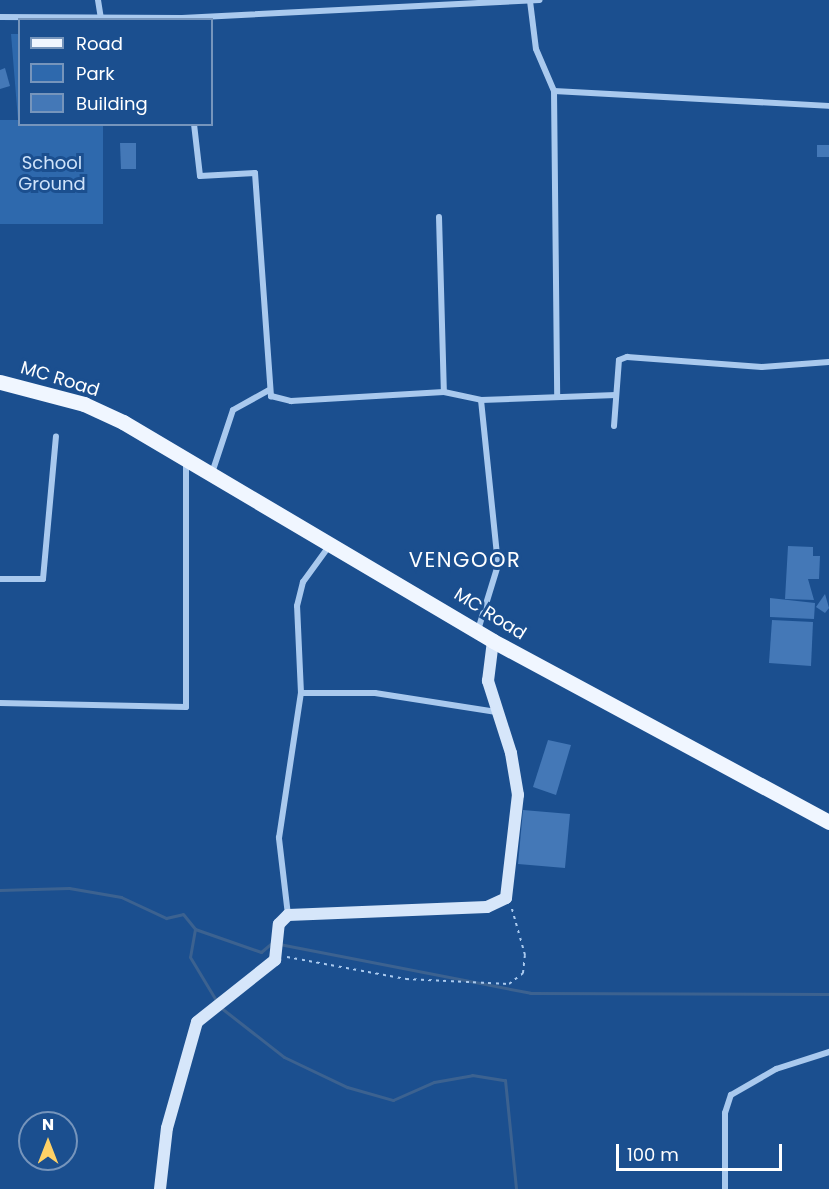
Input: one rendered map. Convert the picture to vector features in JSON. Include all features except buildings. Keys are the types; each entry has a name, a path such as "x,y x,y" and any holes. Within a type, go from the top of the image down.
{"main road":[{"name":"MC Road","path":"0,382 84,404 212,475 478,630 493,641 829,822"}],"street":[{"path":"0,17 101,18 99,0"},
{"path":"400,0 402,9"},
{"path":"204,18 540,0"},
{"path":"530,1 536,49 554,90 557,397"},
{"path":"554,90 829,106"},
{"path":"194,126 200,176 255,173 266,268 269,390 277,400 444,392 481,400 616,395"},
{"path":"439,217 444,392"},
{"path":"614,426 619,360 627,357 762,367 829,362"},
{"path":"212,475 233,410 269,390"},
{"path":"478,630 498,565 481,400"},
{"path":"0,579 43,579 56,437"},
{"path":"0,703 186,707 186,460"},
{"path":"288,915 279,838 301,693 297,606 303,582 331,544"},
{"path":"160,1189 167,1128 197,1022 275,960 279,924 288,915 487,907 506,898 518,795 488,681 493,641"},
{"path":"301,693 375,693 498,712"},
{"path":"725,1189 725,1113 731,1095 791,1063 829,1052"}],"path":[{"path":"275,960 291,956 406,979 509,984 523,973 525,955 520,925 506,898"}],"green space":[{"name":"School Ground","path":"11,34 18,34 18,120"},
{"name":"School Ground","path":"0,120 18,120 18,126 103,126 103,224 0,224"}],"waterway":[{"path":"0,890 69,888 121,897 166,918 183,914 195,929 190,957 217,1002"},
{"path":"195,929 261,952 273,942"},
{"path":"279,944 530,993 829,994"},
{"path":"220,1007 284,1057 347,1087 393,1100 434,1082 472,1075 505,1080 516,1189"}],"district":[{"name":"VENGOOR","path":"465,560"}]}
